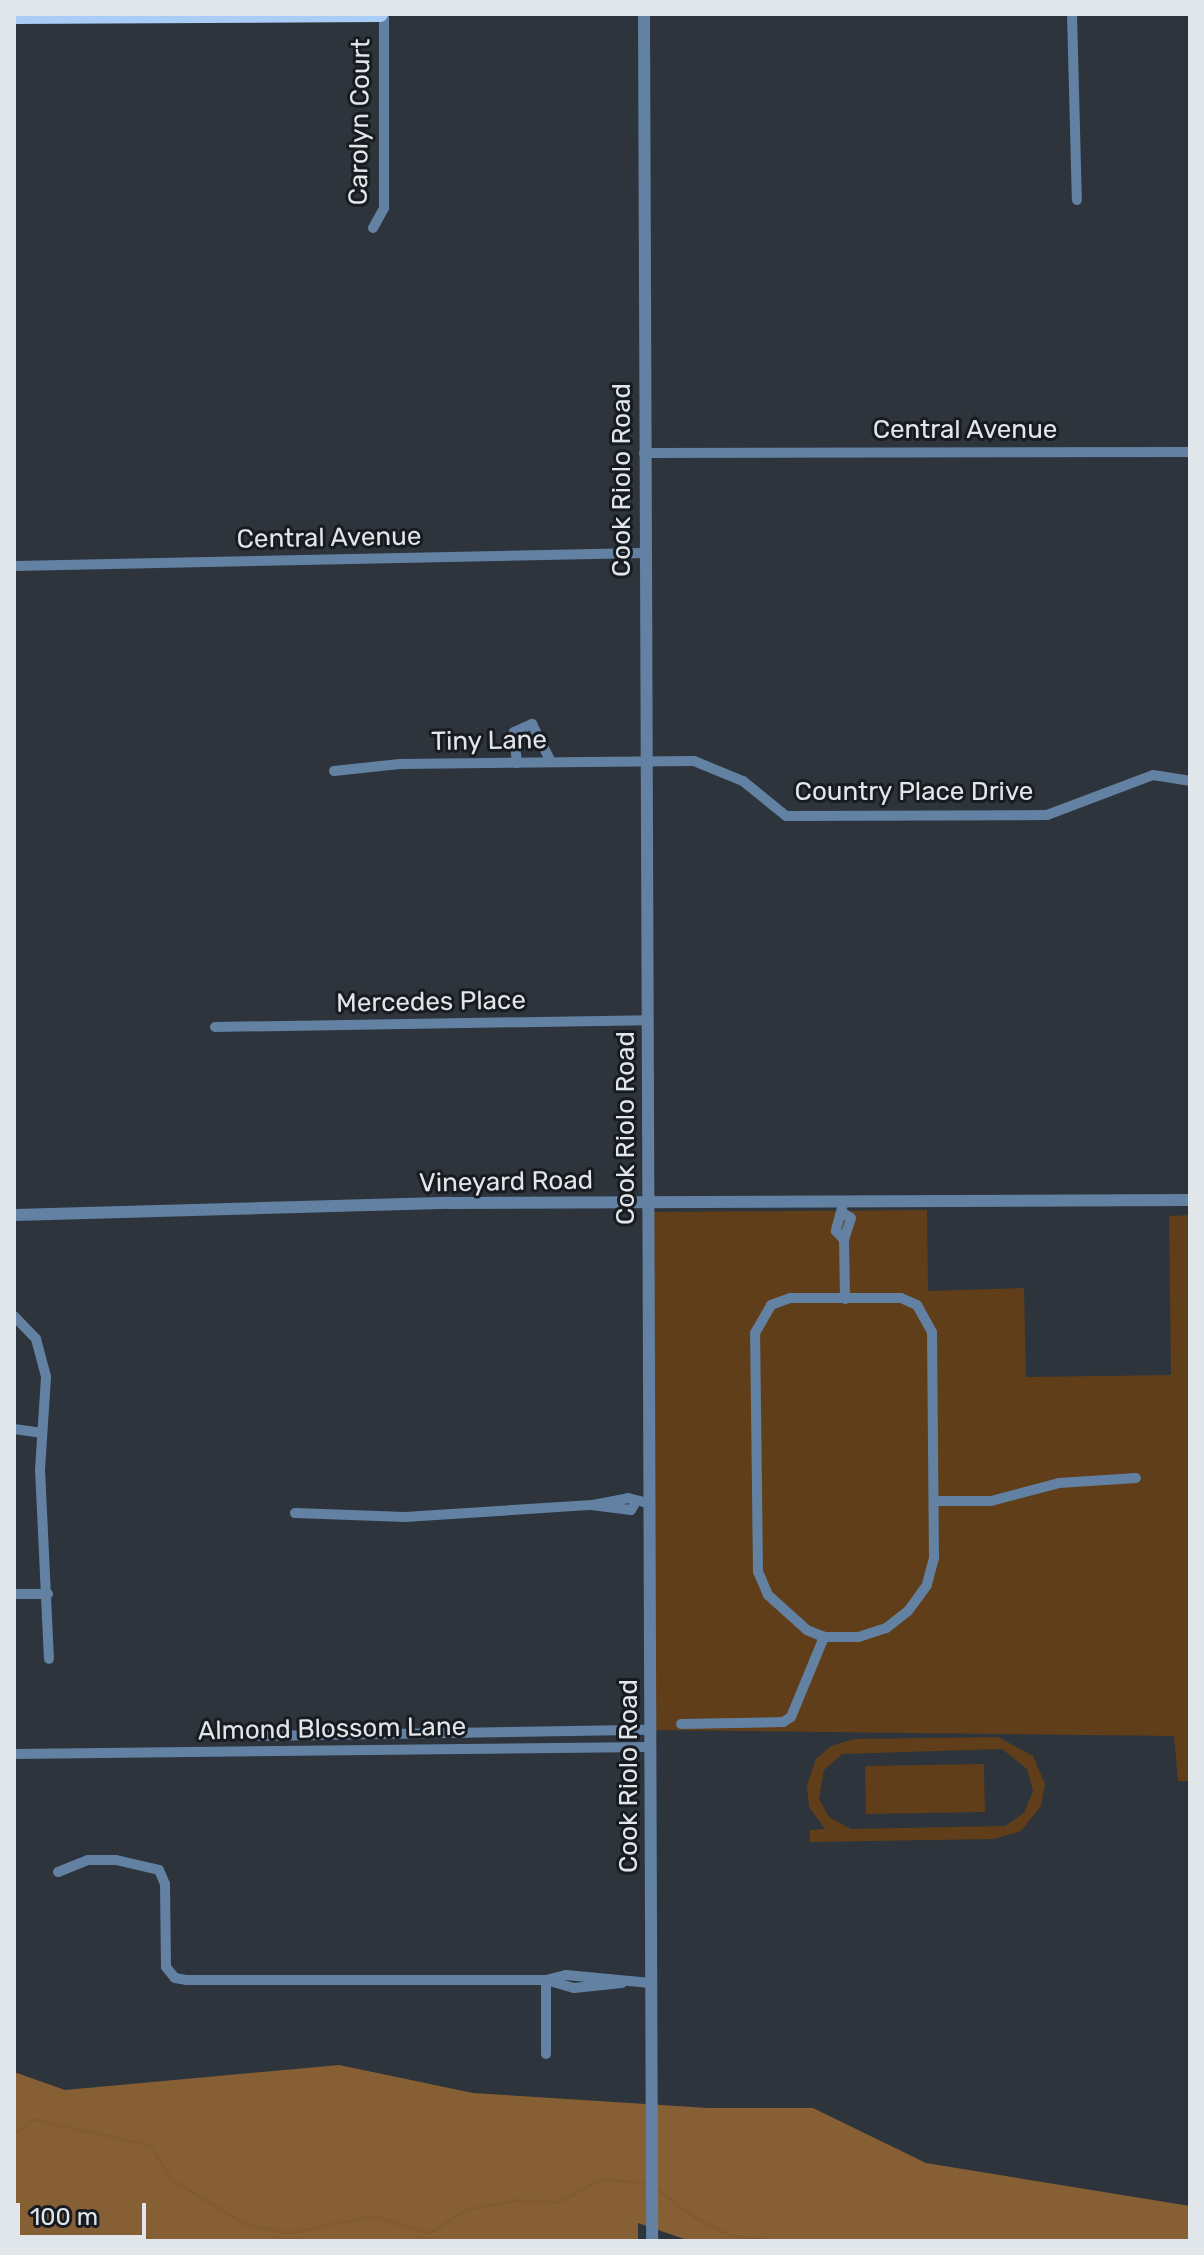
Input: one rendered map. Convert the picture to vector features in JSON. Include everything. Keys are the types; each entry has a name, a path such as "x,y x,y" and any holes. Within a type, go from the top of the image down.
{"main road":[{"path":"14,16 382,14"}],"street":[{"name":"Carolyn Court","path":"373,228 384,208 382,14"},
{"name":"Cook Riolo Road","path":"644,14 648,1203 642,1503 651,1747 652,2241"},
{"path":"1072,14 1077,200"},
{"name":"Central Avenue","path":"644,453 1190,452"},
{"name":"Central Avenue","path":"14,566 644,553"},
{"path":"517,763 514,732 532,724 551,762"},
{"name":"Tiny Lane","path":"334,771 646,761"},
{"name":"Country Place Drive","path":"646,761 694,761 719,767 786,816 1047,815 1153,775 1190,781"},
{"name":"Mercedes Place","path":"215,1027 647,1020"},
{"name":"Vineyard Road","path":"14,1215 254,1206 648,1203 843,1209 1190,1200"},
{"path":"843,1209 851,1218 844,1240 845,1299"},
{"path":"790,1298 845,1299 901,1298 928,1316 935,1501 934,1558 927,1585 908,1611 886,1628 859,1637 824,1637 786,1616 758,1572 755,1333 771,1305 790,1298"},
{"path":"14,1316 29,1329 44,1357 41,1433 49,1659"},
{"path":"14,1429 41,1433"},
{"path":"935,1501 991,1501 1059,1483 1136,1478"},
{"path":"295,1513 405,1517 614,1504 628,1498 642,1503"},
{"path":"14,1594 48,1594"},
{"path":"681,1724 769,1724 791,1717 824,1637"},
{"path":"258,1736 650,1730"},
{"name":"Almond Blossom Lane","path":"14,1754 651,1747"},
{"path":"58,1872 88,1860 159,1870 165,1884 166,1967 175,1978 218,1984 546,1980 574,1988 651,1983"},
{"path":"546,1980 546,2054"}],"shaded area":[{"path":"927,1210 928,1291 1024,1288 1026,1377 1171,1375 1169,1216 1190,1215 1190,1781 1178,1781 1174,1736 650,1730 648,1212"},
{"path":"998,1737 1033,1756 1045,1784 1041,1806 1021,1831 994,1839 810,1842 810,1830 825,1829 809,1807 807,1785 816,1759 831,1746 854,1739","holes":["1002,1749 1027,1769 1033,1791 1024,1813 1005,1826 851,1829 829,1817 819,1799 824,1770 842,1754"]},
{"path":"984,1764 985,1812 866,1814 865,1766"},
{"path":"339,2065 473,2093 708,2108 813,2108 926,2163 1190,2206 1190,2241 690,2241 638,2223 638,2241 14,2241 14,2072 65,2090"}],"waterway":[{"path":"14,2133 33,2119 150,2145 171,2179 243,2223 287,2233 372,2216 429,2233 465,2210 516,2200 557,2202 602,2179 647,2183"},
{"path":"657,2189 697,2219 730,2235 773,2241"}]}
